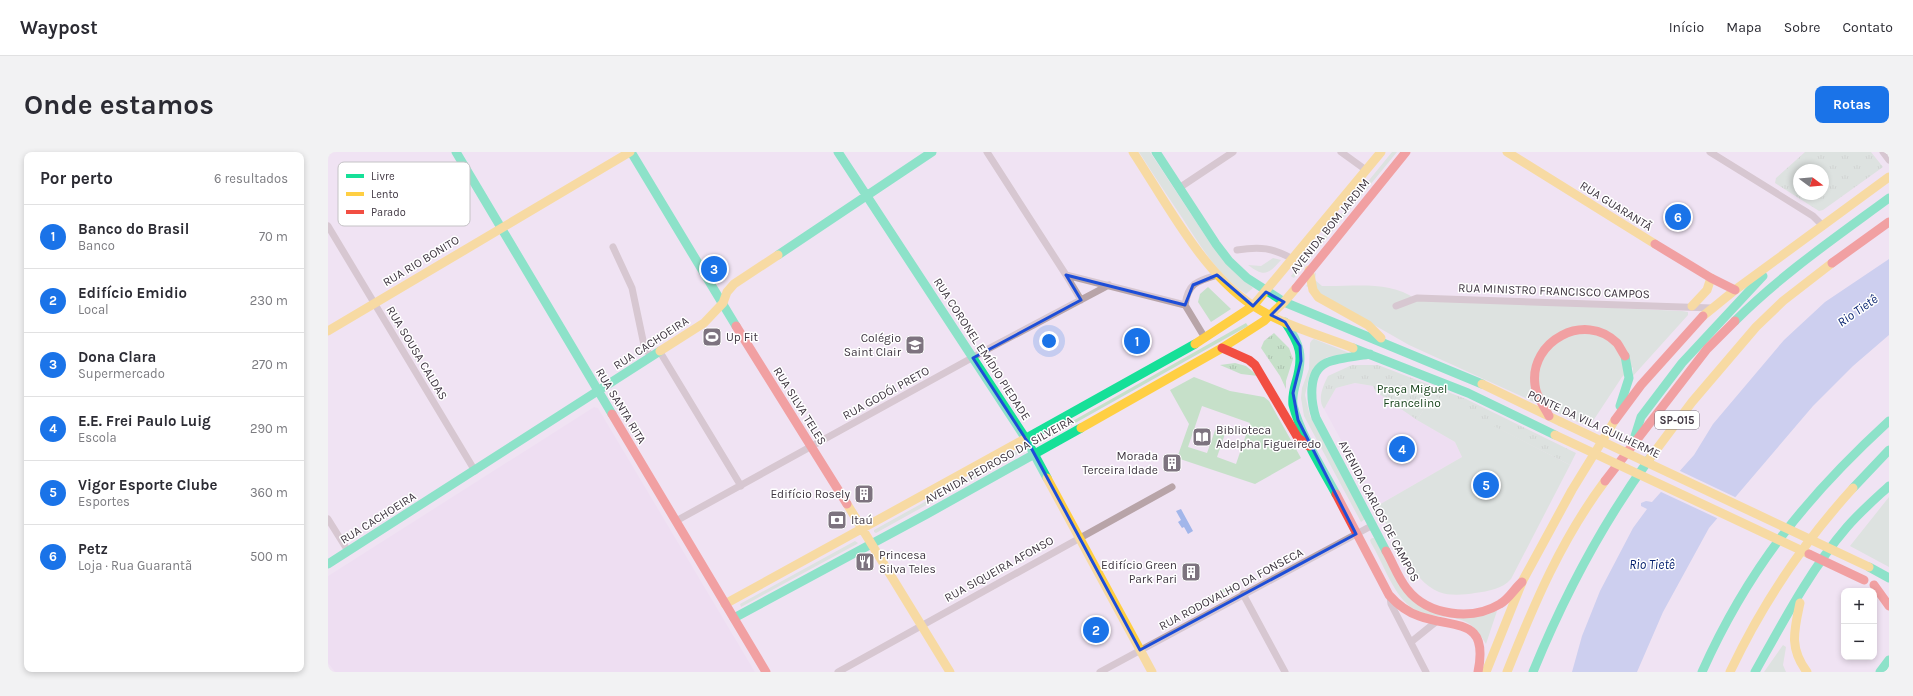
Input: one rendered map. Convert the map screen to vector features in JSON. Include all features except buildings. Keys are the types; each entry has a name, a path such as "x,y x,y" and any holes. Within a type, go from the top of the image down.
{"main road":[{"name":"RUA SANTA RITA","path":"456,152 462,162"},
{"name":"RUA RIO BONITO","path":"328,331 631,152"},
{"name":"RUA SILVA TELES","path":"631,152 950,672"},
{"name":"RUA CORONEL EMÍDIO PIEDADE","path":"838,152 1026,439 1152,672"},
{"name":"RUA CACHOEIRA","path":"328,564 660,352 707,320 724,303 727,292 734,284 932,152"},
{"path":"1133,152 1200,254 1217,275 1233,291 1271,316 1468,393 1889,593"},
{"path":"1156,152 1216,244 1229,261 1247,278 1266,292 1284,302"},
{"name":"AVENIDA BOM JARDIM","path":"1254,306 1381,152"},
{"name":"AVENIDA BOM JARDIM","path":"1271,316 1406,152"},
{"name":"RUA GUARANTÃ","path":"1507,152 1711,278 1735,290"},
{"name":"RUA SANTA RITA","path":"470,176 766,672"},
{"path":"1486,672 1523,580 1572,490 1616,418 1656,366 1698,320 1735,290 1889,177"},
{"path":"1507,672 1535,601 1567,539 1632,444 1707,349 1760,297 1823,246 1889,198"},
{"name":"SP-015","path":"1533,672 1569,590 1598,536 1631,483 1665,435 1768,314 1832,263 1889,222"},
{"path":"1632,444 1641,417 1682,363 1760,281 1774,262"},
{"path":"1309,270 1313,290 1318,297 1368,325 1386,342"},
{"path":"1692,306 1707,290 1711,278"},
{"name":"PONTE DA VILA GUILHERME","path":"1284,302 1386,342 1469,378 1869,567 1889,578"},
{"name":"AVENIDA PEDROSO DA SILVEIRA","path":"725,604 1026,439 1206,338 1254,306"},
{"name":"AVENIDA PEDROSO DA SILVEIRA","path":"734,618 1222,348 1271,316"},
{"path":"1285,322 1300,346 1301,361 1295,384 1293,404 1298,420 1356,534 1390,595 1396,602 1409,612 1437,621 1464,626 1474,633 1480,641 1481,651 1478,672"},
{"path":"1550,416 1540,401 1535,386 1535,375 1538,360 1543,350 1560,334 1574,330 1585,330 1596,332 1611,339 1623,350 1627,359 1629,374 1626,390 1616,418"},
{"path":"1222,348 1249,360 1255,365 1298,438 1311,447"},
{"name":"AVENIDA CARLOS DE CAMPOS","path":"1370,354 1326,363 1314,379 1311,402 1316,418 1409,593 1420,602 1432,608 1467,613 1485,610 1502,602 1523,580"},
{"path":"1702,672 1734,605 1763,560 1815,494 1861,446 1889,421"},
{"path":"1730,672 1740,647 1778,584 1827,515 1889,450"},
{"path":"1878,460 1889,453"},
{"path":"1755,672 1802,592 1848,527 1889,486"},
{"path":"1874,585 1889,606"},
{"path":"1802,592 1793,635 1793,644 1799,663 1807,672"},
{"path":"1880,672 1889,660"}],"street":[{"path":"987,152 1066,274 1081,300"},
{"path":"1179,188 1233,152"},
{"path":"1341,152 1366,170"},
{"path":"1710,152 1813,216 1823,226"},
{"path":"1883,152 1889,160"},
{"name":"RUA SOUSA CALDAS","path":"328,226 475,471"},
{"path":"613,247 632,288 644,345 651,357"},
{"path":"1237,250 1262,247 1272,249 1293,259"},
{"path":"1066,274 1185,305"},
{"path":"1206,338 1193,320 1185,305 1186,294 1193,285 1204,279 1217,275"},
{"name":"RUA GODÓI PRETO","path":"676,521 1108,285"},
{"name":"RUA MINISTRO FRANCISCO CAMPOS","path":"1396,306 1417,298 1692,306 1713,308"},
{"path":"660,352 741,486"},
{"name":"RUA SIQUEIRA AFONSO","path":"838,672 1172,487"},
{"path":"328,519 348,551"},
{"name":"RUA RODOVALHO DA FONSECA","path":"1100,672 1373,525"},
{"path":"1243,594 1284,672"},
{"path":"1390,595 1392,604 1426,672"},
{"path":"1411,642 1437,621"}],"highlighted area":[{"path":"1066,275 1185,305 1193,285 1217,275 1253,306 1266,292 1284,302 1271,315 1285,322 1300,346 1301,361 1293,393 1298,420 1356,534 1140,650 1029,444 973,358 1081,300"}],"shaded area":[{"path":"1355,383 1373,386 1416,419 1455,442 1462,457 1377,506 1324,409 1336,388"},
{"path":"594,407 598,408 755,672 335,672 328,663 328,576"}],"green space":[{"path":"1139,152 1150,152 1212,246 1253,288 1246,294 1227,278 1211,260 1196,240"},
{"path":"1392,152 1397,152 1294,278 1292,277 1291,276"},
{"path":"1805,152 1871,152 1883,167 1823,210 1819,211 1802,200 1829,200 1829,164 1793,164 1793,194 1775,183 1776,178"},
{"path":"1273,258 1281,260 1273,269 1266,273 1253,269 1248,265 1261,266"},
{"path":"1316,272 1315,280 1322,286 1382,287 1405,293 1415,299 1682,311 1688,312 1688,315 1633,376 1633,367 1622,377 1589,427 1409,345 1306,286"},
{"path":"1208,287 1231,309 1211,322 1198,302 1200,294"},
{"path":"1246,323 1248,326 1045,440 1039,440"},
{"path":"1274,333 1289,348 1293,359 1286,381 1286,389 1280,376 1261,348 1264,341"},
{"path":"1314,339 1352,354 1327,357 1320,362 1309,377 1305,395 1310,416 1365,519 1361,522 1304,416 1301,398 1302,388 1309,369 1310,343"},
{"path":"1235,363 1246,366 1258,376 1241,374 1220,365"},
{"name":"Praça Miguel Francelino","path":"1352,365 1378,365 1466,399 1576,453 1570,465 1433,395 1417,420 1375,391 1373,386 1355,383 1336,388 1324,409 1321,397 1328,376"},
{"path":"1194,377 1230,391 1264,397 1269,401 1301,458 1255,484 1177,458 1189,424 1170,390","holes":["1202,406 1250,423 1236,464 1217,457 1227,428 1217,425 1207,453 1188,447"]},
{"path":"1433,394 1570,465 1511,579 1504,585 1495,589 1471,594 1452,595 1439,592 1429,586 1419,577 1402,554 1377,506 1462,457 1455,442 1417,420"},
{"path":"1020,449 1022,452 876,533 874,532 874,530"},
{"path":"1889,497 1889,567 1850,546"},
{"path":"1374,538 1415,603 1483,614 1497,611 1486,644 1476,630 1468,623 1456,618 1421,612 1407,604 1395,588 1375,551 1370,540"},
{"path":"855,541 858,543 857,544 741,607 740,604"},
{"path":"1227,587 1228,590 1186,613 1185,610"},
{"path":"1783,645 1786,647 1783,665 1786,672 1764,672"}],"water":[{"name":"Rio Tietê","path":"1889,259 1889,335 1853,366 1813,406 1709,528 1663,612 1637,672 1572,672 1582,636 1600,591 1633,528 1647,509 1641,506 1641,503 1646,501 1652,502 1694,455 1713,424 1784,340 1825,302"},
{"path":"1181,509 1193,531 1188,534 1184,527 1182,528 1178,522 1181,520 1176,511"}],"pier":[{"path":"1678,470 1737,498 1719,519 1659,491"}],"traffic: fast":[{"path":"456,152 462,162"},
{"path":"631,152 736,326"},
{"path":"838,152 1026,439 1047,478"},
{"path":"778,255 932,152"},
{"path":"1156,152 1216,244 1229,261 1247,278 1284,302 1482,384"},
{"path":"470,176 612,414"},
{"path":"1735,321 1790,272 1889,198"},
{"path":"1635,436 1641,417 1682,363 1763,276"},
{"path":"1285,322 1294,337 1300,357 1300,364 1293,393 1293,405 1306,439 1336,494"},
{"path":"1023,440 1195,344"},
{"path":"1353,348 1468,393 1555,435"},
{"path":"328,564 660,351"},
{"path":"1370,354 1336,360 1326,363 1320,367 1313,380 1312,396 1316,418 1386,551"},
{"path":"1620,406 1629,378 1625,356"},
{"path":"1702,672 1739,600 1759,567 1782,536 1831,478 1889,421"},
{"path":"734,618 927,514 1081,428"},
{"path":"1853,488 1889,450"},
{"path":"1533,672 1571,588 1585,561 1632,483 1650,458"},
{"path":"1755,672 1776,634 1821,561 1852,521 1889,486"},
{"path":"1869,567 1889,578"},
{"path":"1880,672 1889,660"}],"traffic: slow":[{"path":"328,331 630,152"},
{"path":"1133,152 1186,235 1217,274 1234,291 1252,305 1276,318 1353,348"},
{"path":"1195,344 1253,306 1381,152"},
{"path":"1507,152 1655,244"},
{"path":"1703,316 1735,290 1889,177"},
{"path":"660,351 704,323 723,303 727,292 734,284 778,255"},
{"path":"1650,458 1692,402 1756,327 1783,301 1832,263"},
{"path":"1309,270 1313,290 1318,297 1368,325 1381,338"},
{"path":"1692,306 1707,290 1711,278"},
{"path":"1081,428 1222,348 1264,321 1296,288"},
{"path":"1482,384 1561,422"},
{"path":"1486,672 1523,580 1572,490 1615,420"},
{"path":"1561,422 1869,567"},
{"path":"1555,435 1809,554"},
{"path":"725,604 1023,440"},
{"path":"1047,478 1152,672"},
{"path":"1507,672 1538,597 1562,549 1589,503 1605,481"},
{"path":"1730,672 1756,622 1785,575 1817,530 1853,488"},
{"path":"847,504 950,672"},
{"path":"1800,603 1794,639 1797,655 1807,672"}],"traffic: jam":[{"path":"1296,288 1406,152"},
{"path":"1832,263 1889,222"},
{"path":"1655,244 1711,278 1735,290"},
{"path":"1615,420 1641,385 1703,316"},
{"path":"1605,481 1707,349 1735,321"},
{"path":"736,326 847,504"},
{"path":"1549,416 1536,389 1535,369 1541,355 1550,344 1562,336 1575,331 1590,330 1604,334 1617,343 1625,356"},
{"path":"1222,348 1249,360 1255,365 1298,438 1309,446"},
{"path":"612,414 766,672"},
{"path":"1336,494 1389,595 1395,602 1410,612 1419,616 1466,628 1474,634 1479,642 1480,654 1478,672"},
{"path":"1386,551 1404,585 1416,598 1426,605 1451,613 1477,613 1489,609 1503,602 1522,582"},
{"path":"1809,554 1864,580"},
{"path":"1874,585 1889,606"}],"place":[{"name":"Petz","path":"1678,217"},
{"name":"Dona Clara","path":"714,269"},
{"name":"Up Fit","path":"712,337"},
{"name":"Banco do Brasil","path":"1137,341"},
{"name":"Colégio Saint Clair","path":"915,345"},
{"name":"Biblioteca Adelpha Figueiredo","path":"1202,437"},
{"name":"E.E. Frei Paulo Luig","path":"1402,449"},
{"name":"Morada Terceira Idade","path":"1172,463"},
{"name":"Vigor Esporte Clube","path":"1486,485"},
{"name":"Edifício Rosely","path":"864,494"},
{"name":"Itaú","path":"837,520"},
{"name":"Princesa Silva Teles","path":"865,562"},
{"name":"Edifício Green Park Pari","path":"1191,572"},
{"name":"Edifício Emidio","path":"1096,630"}]}
